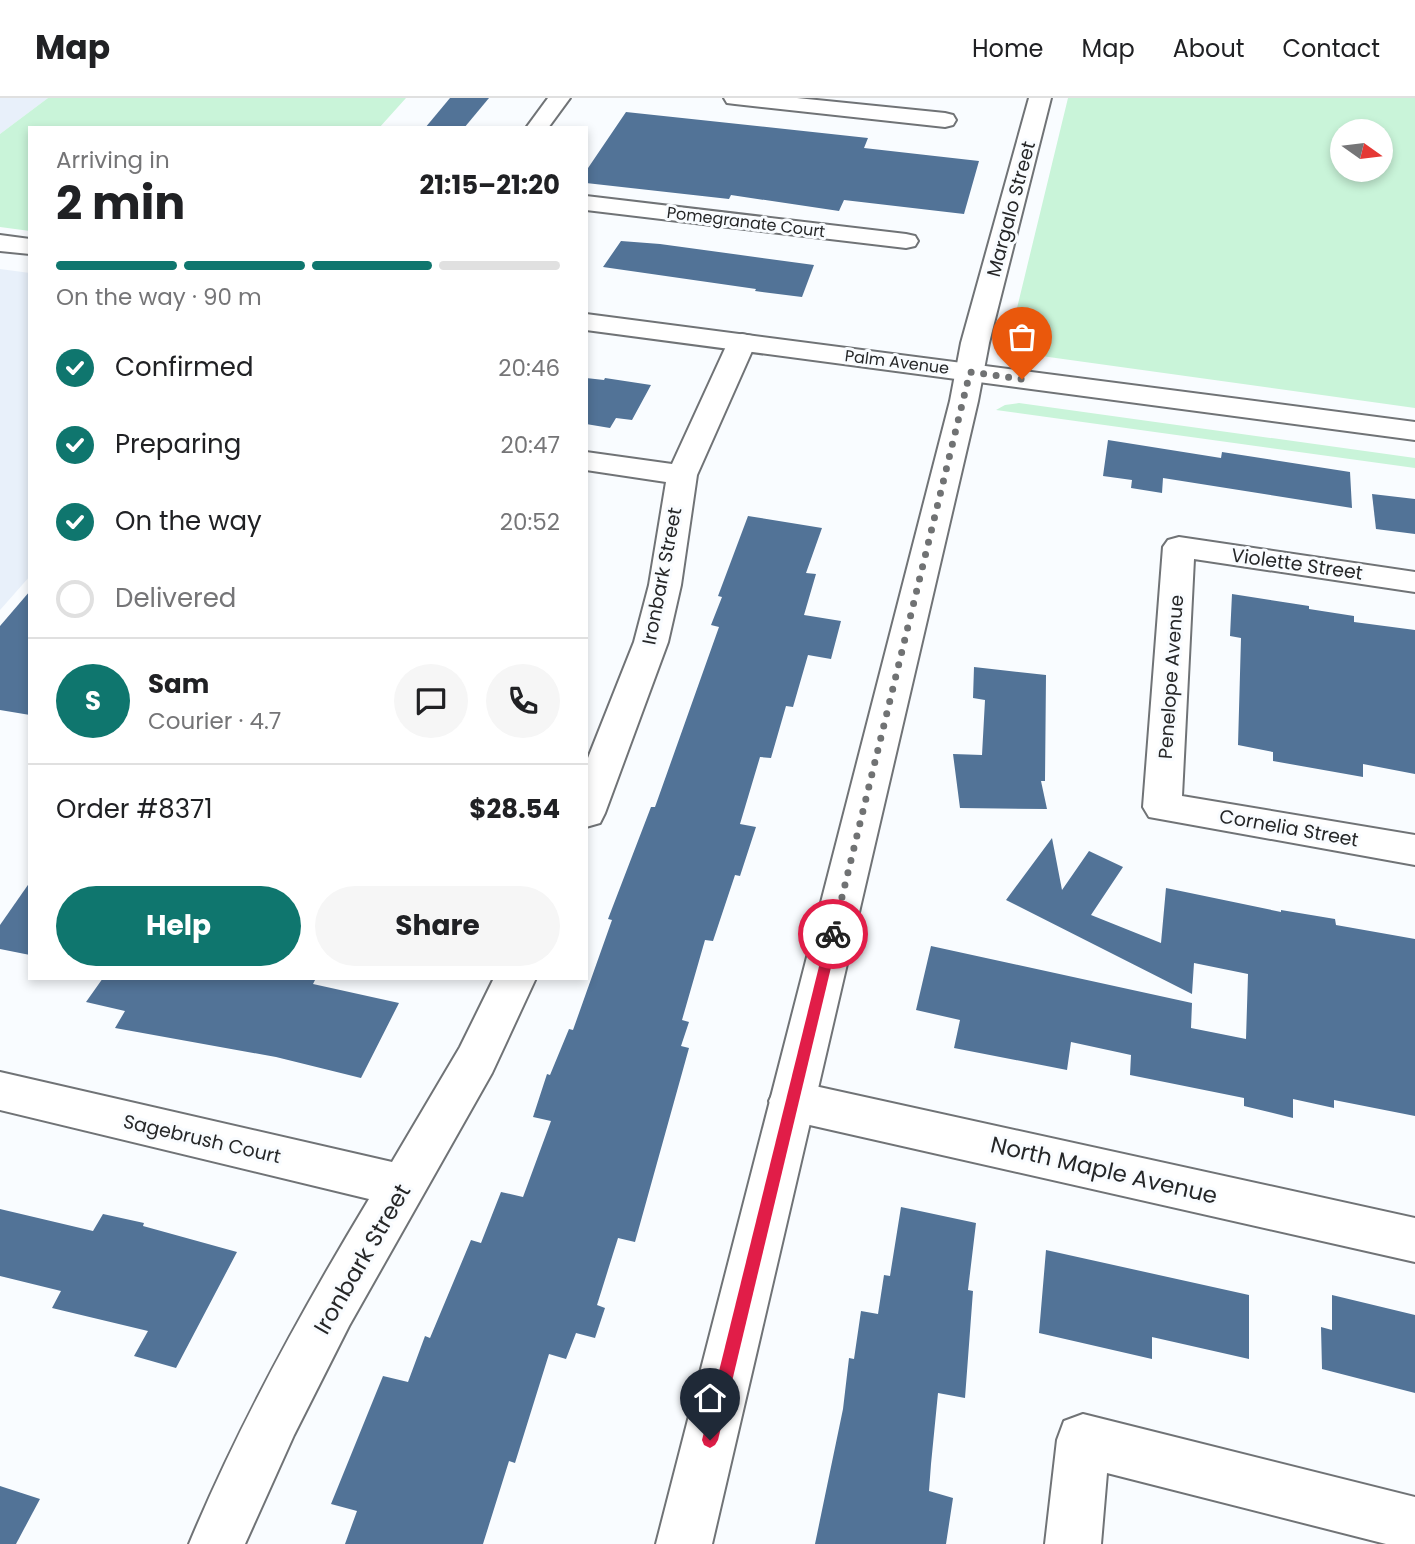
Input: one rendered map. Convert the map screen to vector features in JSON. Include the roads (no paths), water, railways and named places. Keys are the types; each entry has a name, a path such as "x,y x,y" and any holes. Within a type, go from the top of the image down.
{"street":[{"path":"538,126 559,98"},
{"path":"736,98 945,120"},
{"name":"Margalo Street","path":"684,1544 970,372 975,342 1040,98"},
{"name":"Pomegranate Court","path":"588,203 906,241"},
{"path":"0,243 28,247"},
{"name":"Palm Avenue","path":"588,321 1415,431"},
{"name":"Ironbark Street","path":"588,803 597,757 651,642 664,585 682,475 742,342"},
{"path":"588,461 682,475"},
{"name":"Violette Street","path":"1179,547 1415,582"},
{"name":"Penelope Avenue","path":"1162,807 1179,547"},
{"name":"Cornelia Street","path":"1162,807 1415,850"},
{"name":"Ironbark Street","path":"217,1544 275,1416 331,1309 476,1060 514,980"},
{"name":"Sagebrush Court","path":"0,1091 405,1186"},
{"name":"North Maple Avenue","path":"792,1101 1415,1240"},
{"path":"1073,1544 1083,1440 1415,1524"}]}
